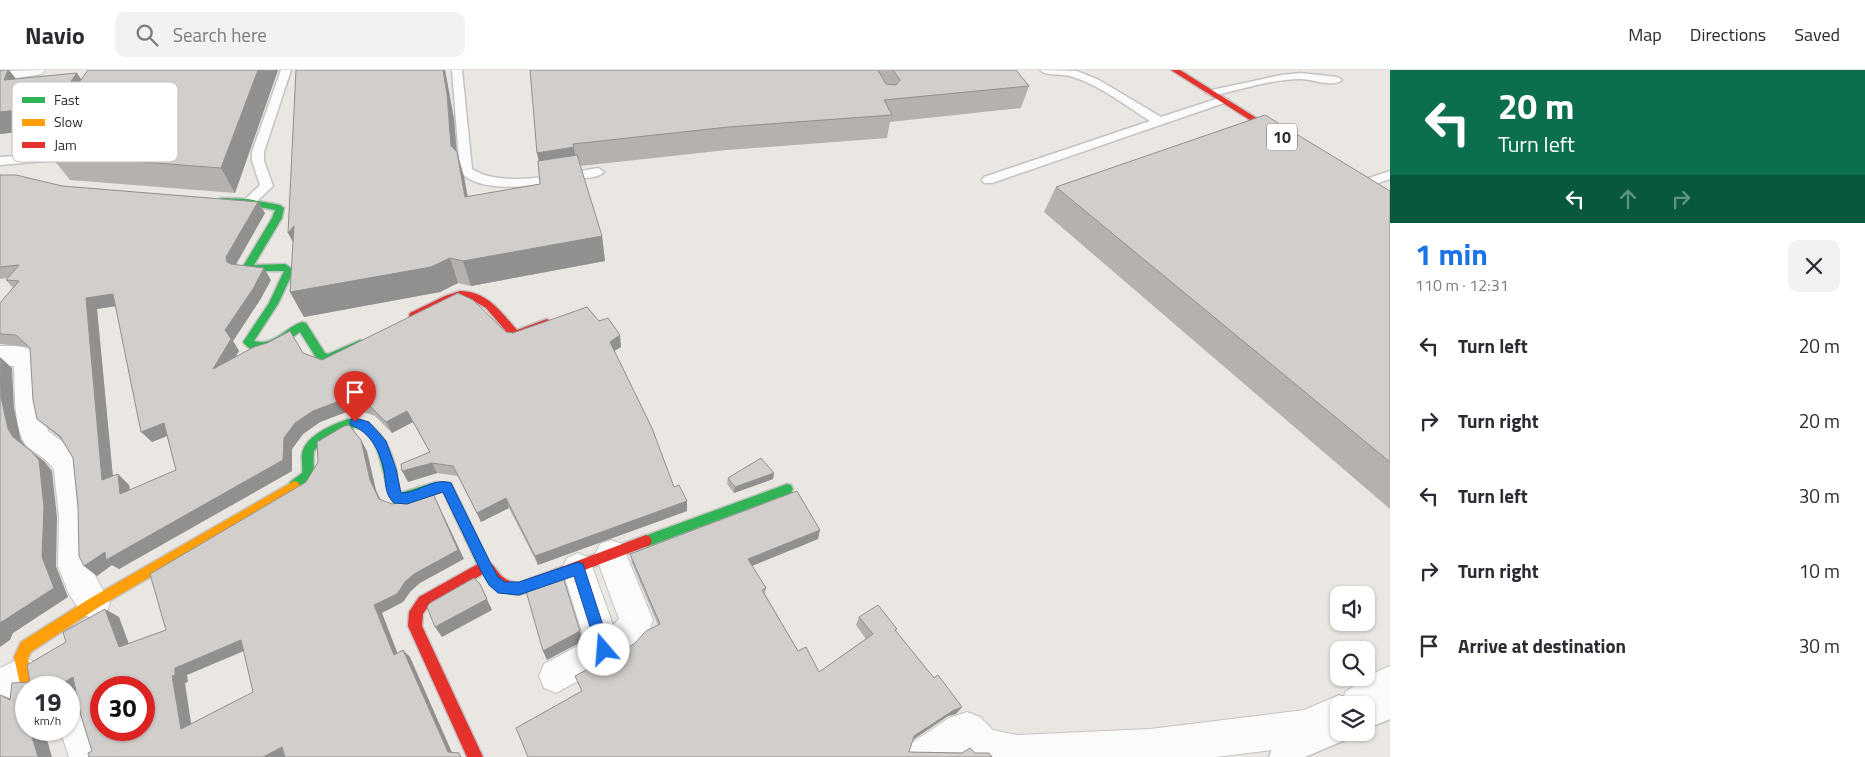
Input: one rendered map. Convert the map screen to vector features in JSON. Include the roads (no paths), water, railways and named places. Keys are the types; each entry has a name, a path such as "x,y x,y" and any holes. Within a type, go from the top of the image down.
{"main road":[{"name":"10","path":"1175,70 1296,145"},
{"path":"1357,182 1375,194"},
{"path":"211,201 248,202 278,206 280,210 247,268 285,267 288,270 273,304 248,342 249,344 260,348 265,347 302,326 322,356 328,359 369,339"},
{"path":"402,322 459,294 471,295 485,300 517,334 556,320"},
{"path":"18,676 20,657 26,647 94,603 303,481 309,476 310,467 307,456 308,449 313,443 355,422 365,425 381,444 390,469 394,494 398,499 407,498 440,486 447,487 485,566 494,581 503,588 519,589 787,489"},
{"path":"475,757 415,626 416,612 424,601 485,566"}],"street":[{"path":"0,76 36,70"},
{"path":"0,356 21,356 26,360 29,411 36,437 61,456 68,469 74,517 74,566 80,582 94,603"},
{"path":"556,676 604,650 634,628 636,620 632,605 611,554"},
{"path":"578,568 604,650"},
{"path":"1371,696 1390,683"},
{"path":"923,757 965,730 971,732 990,752 1017,753 1150,747 1304,728 1330,718"},
{"path":"80,734 87,757"}],"lane":[{"path":"248,202 266,186 265,178 257,161 258,152 286,70"},
{"path":"457,70 466,171 470,175 486,181 506,184 598,172"},
{"path":"1045,70 1073,74 1095,82 1160,122"},
{"path":"1212,94 1280,78 1301,76 1337,80"},
{"path":"988,180 1223,100"},
{"path":"1357,182 1390,175"},
{"path":"1375,715 1390,708"},
{"path":"1280,757 1330,735"}]}
